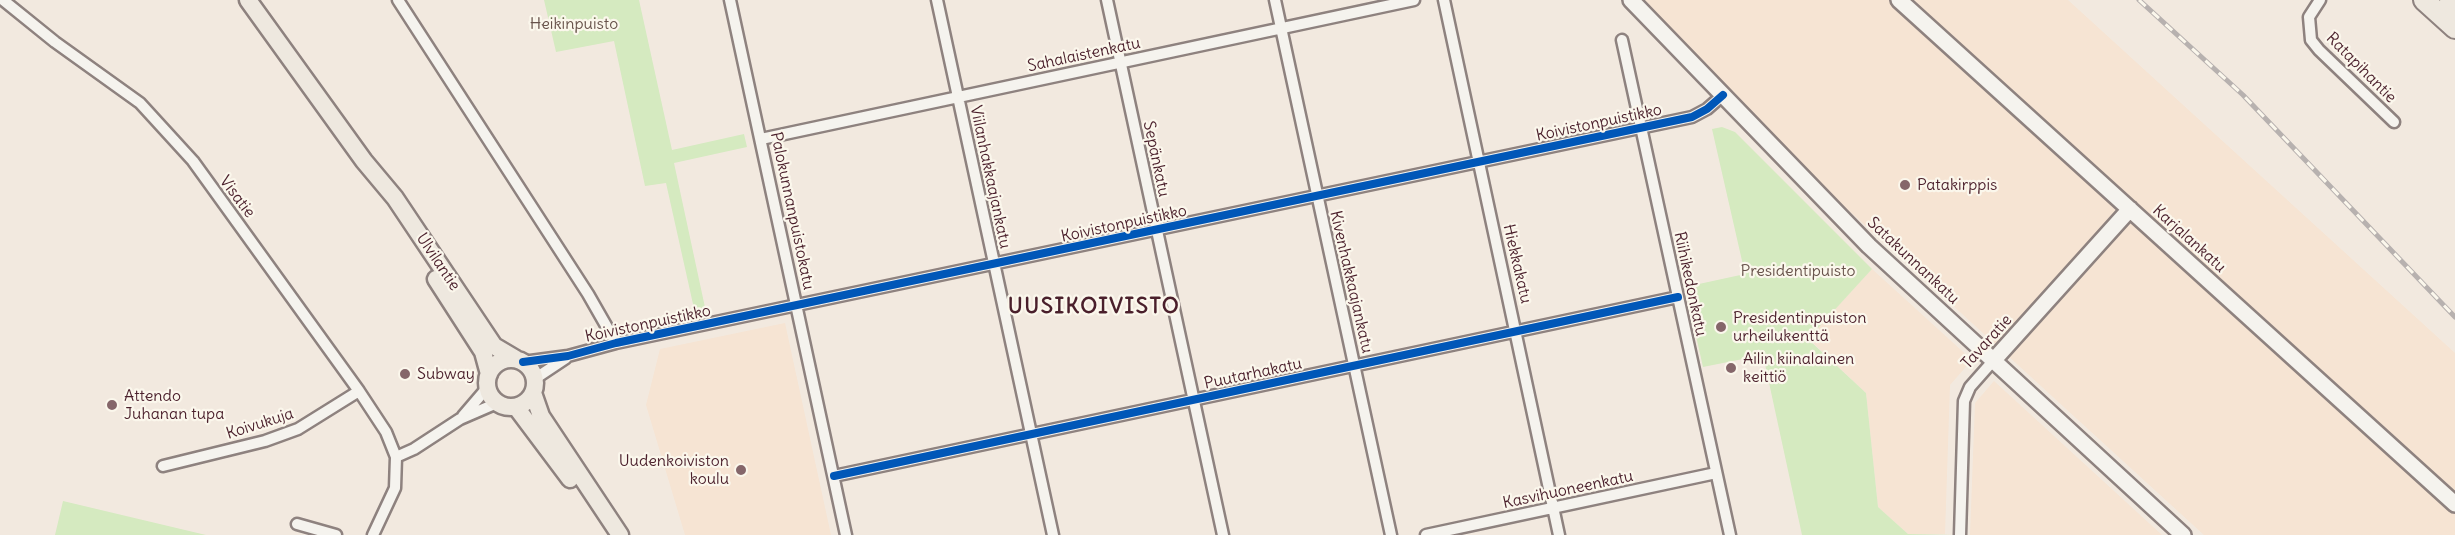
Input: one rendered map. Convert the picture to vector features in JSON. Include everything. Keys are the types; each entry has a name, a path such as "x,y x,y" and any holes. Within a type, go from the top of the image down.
{"highway":[{"path":"2424,0 2455,27"},
{"path":"2450,0 2455,4"}],"main road":[{"name":"Ulvilantie","path":"248,0 364,160 395,198 494,346 519,360"},
{"name":"Ulvilantie","path":"364,160 387,202 483,352 488,381"},
{"path":"609,535 531,423 516,408 497,403 488,381 495,365 504,360 519,360 530,368 541,416 620,535"},
{"path":"516,408 524,404 534,386"}],"street":[{"name":"Visatie","path":"3,0 55,42 140,103 193,161 360,391 386,432 396,457"},
{"name":"Koivistonpuistikko","path":"398,0 588,294 616,343"},
{"name":"Palokunnanpuistokatu","path":"730,0 846,535"},
{"name":"Viilanhakkaajankatu","path":"937,0 1053,535"},
{"name":"Sepänkatu","path":"1107,0 1223,535"},
{"name":"Kivenhakkaajankatu","path":"1275,0 1391,535"},
{"name":"Sahalaistenkatu","path":"761,139 1414,0"},
{"name":"Hiekkakatu","path":"1444,0 1559,535"},
{"name":"Satakunnankatu","path":"1631,0 1869,246 2183,535"},
{"name":"Karjalankatu","path":"1899,0 2455,504"},
{"name":"Ratapihantie","path":"2320,0 2310,17 2312,40 2319,50 2394,122"},
{"name":"Riihikedonkatu","path":"1622,40 1730,535"},
{"name":"Koivistonpuistikko","path":"519,360 568,356 616,343 1692,117 1707,109 1723,94"},
{"name":"Tavaratie","path":"1960,535 1964,401 1970,387 2130,209"},
{"name":"Puutarhakatu","path":"834,476 1678,297"},
{"name":"Koivistonpuistikko","path":"534,386 568,356"},
{"path":"460,418 488,381"},
{"name":"Koivukuja","path":"163,466 265,441 298,429 360,391"},
{"path":"373,535 395,488 396,457 414,449 460,418 497,403"},
{"name":"Kasvihuoneenkatu","path":"1426,535 1716,473"},
{"path":"297,524 336,535"}],"shaded area":[{"path":"1643,0 2068,0 2455,353 2455,535 2204,535 1845,207"},
{"path":"1872,269 1972,360 1950,385 1945,534 1908,534 1878,507 1866,393 1808,338"},
{"name":"Uudenkoiviston koulu","path":"785,323 831,535 685,535 646,405 660,349"},
{"path":"1994,381 2162,535 1970,535 1975,403"}],"green space":[{"name":"Heikinpuisto","path":"544,0 639,0 672,150 744,134 747,147 674,163 706,312 695,313 666,183 645,186 614,41 556,52"},
{"name":"Presidentipuisto","path":"1722,127 1735,132 1872,269 1808,339 1866,393 1878,507 1908,534 1953,535 1802,535 1763,355 1703,367 1685,287 1745,274 1712,129"},
{"path":"63,501 206,535 55,535"}],"railway":[{"path":"2139,0 2243,95 2455,317"}],"cycle path":[{"path":"523,362 568,356 616,343 1692,117 1707,109 1723,95"},
{"path":"834,476 1678,297"}],"place":[{"name":"Patakirppis","path":"1905,185"},
{"name":"Presidentinpuiston urheilukenttä","path":"1721,327"},
{"name":"Ailin kiinalainen keittiö","path":"1731,368"},
{"name":"Subway","path":"405,374"},
{"name":"Attendo Juhanan tupa","path":"112,405"},
{"name":"Uudenkoiviston koulu","path":"741,470"}],"district":[{"name":"UUSIKOIVISTO","path":"1094,307"}]}
